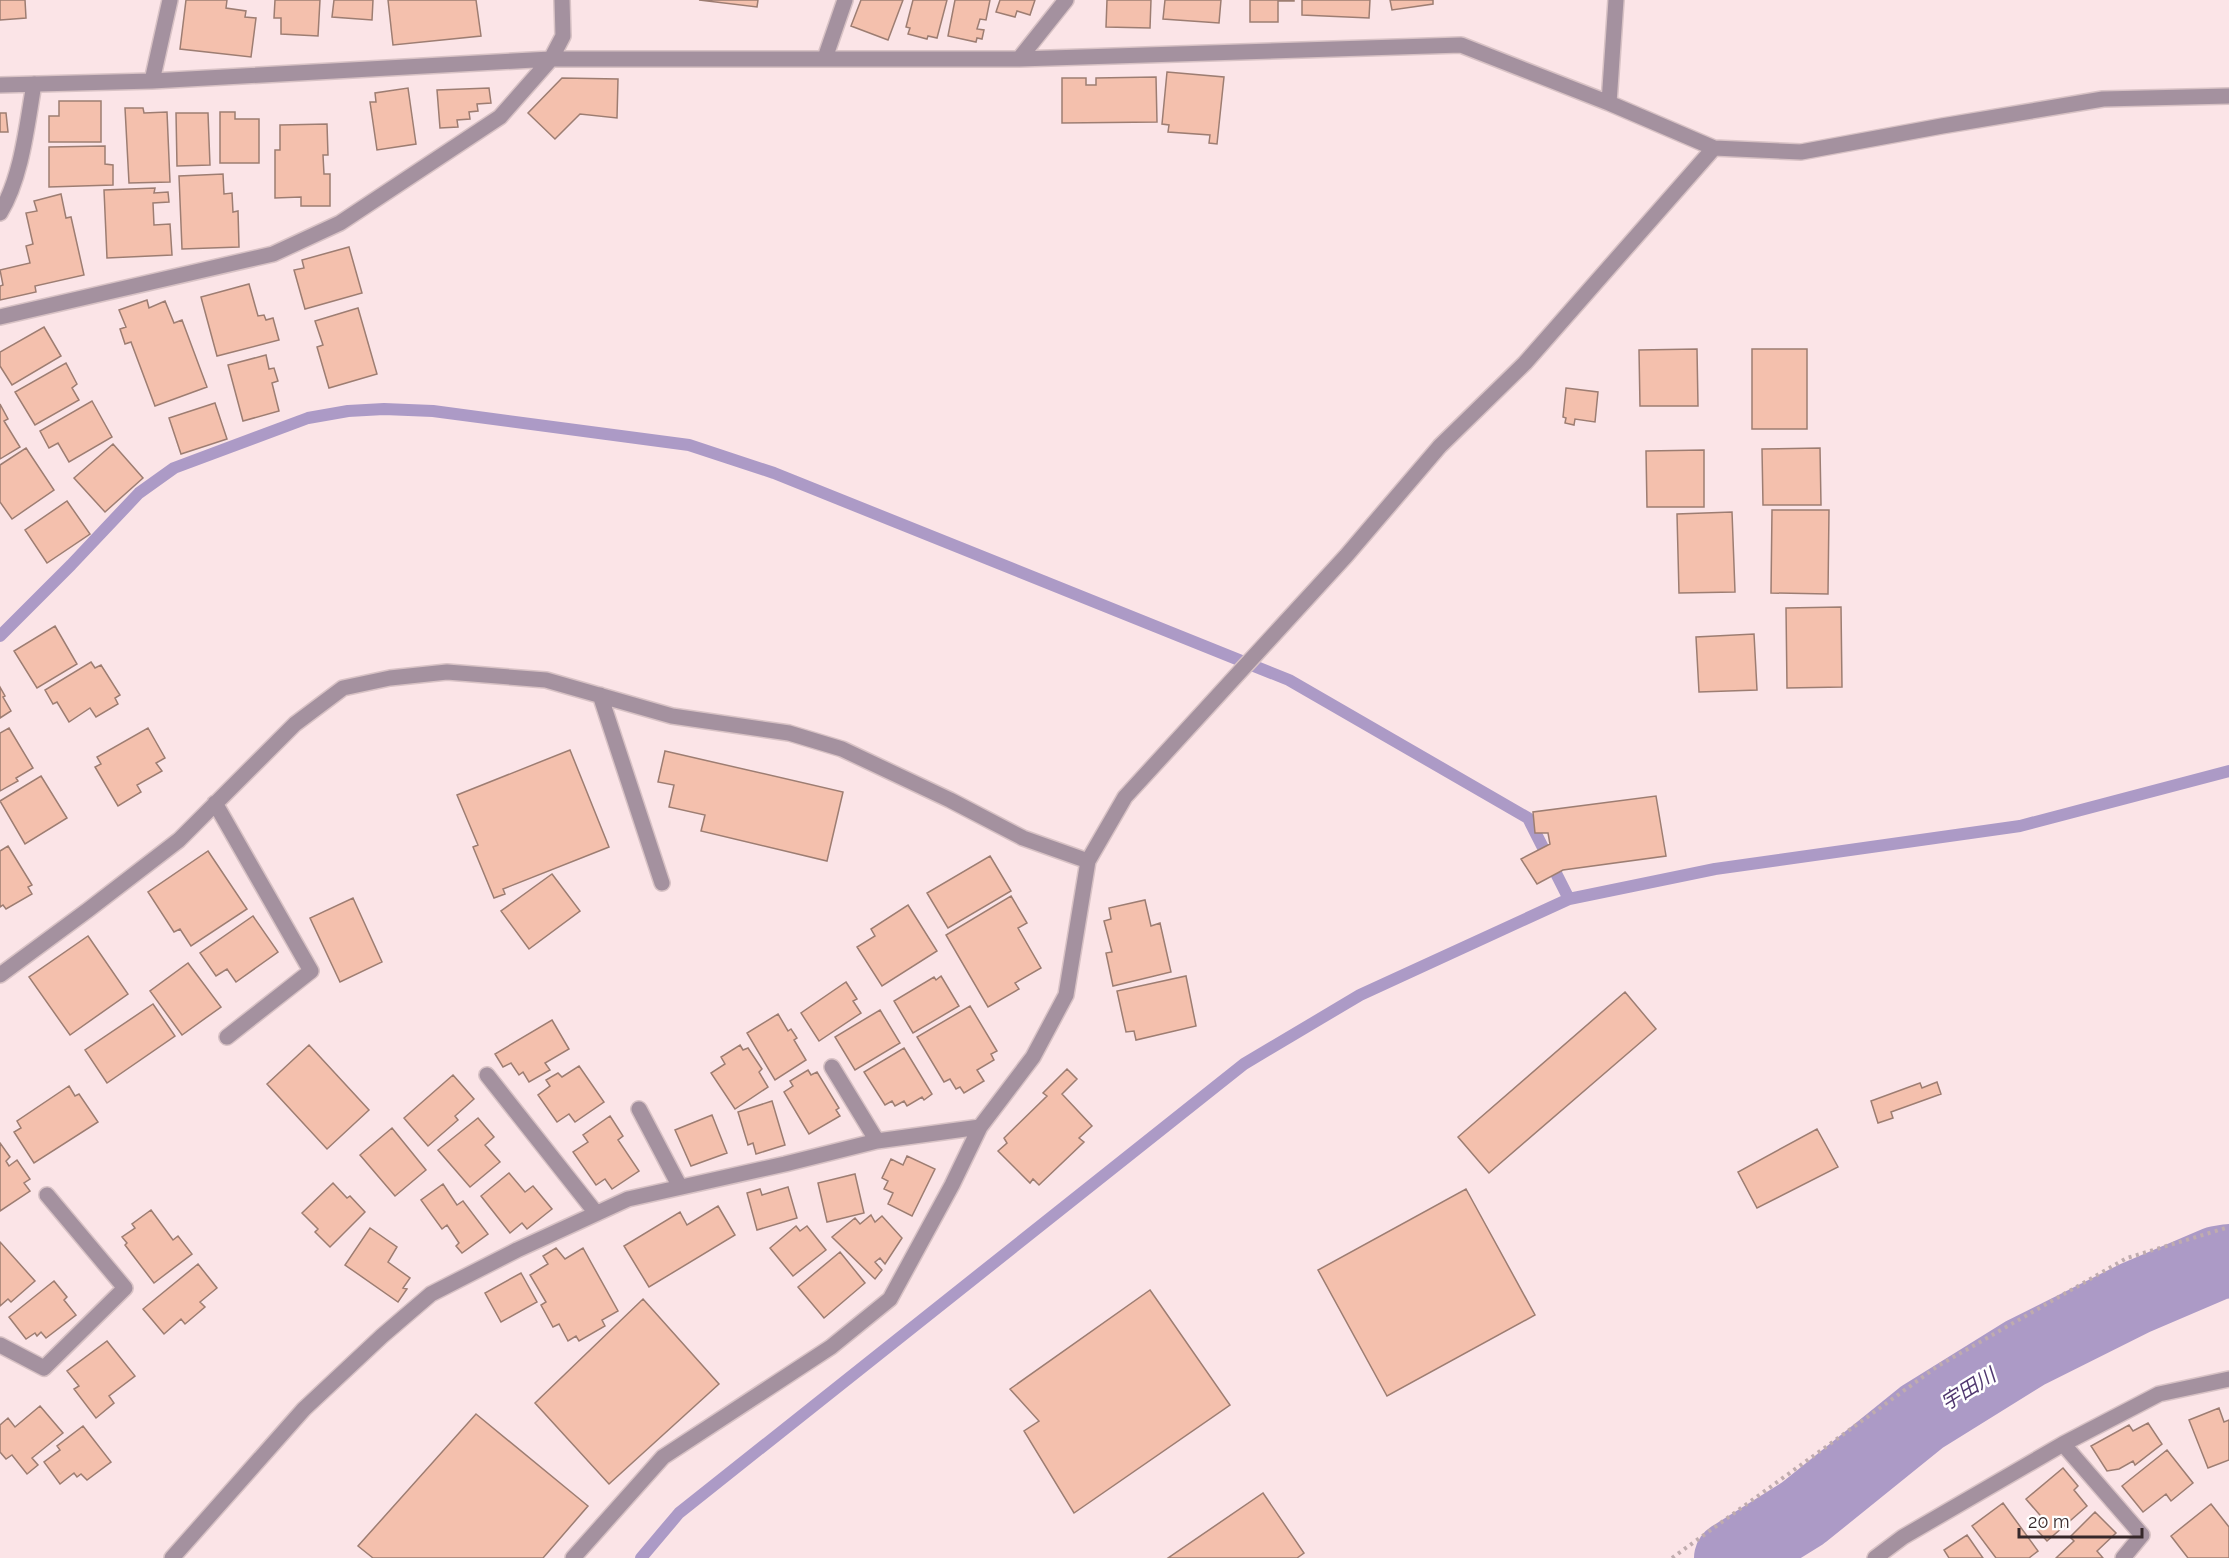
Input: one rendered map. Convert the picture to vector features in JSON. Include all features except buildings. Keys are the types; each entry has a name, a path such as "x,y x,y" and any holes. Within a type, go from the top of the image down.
{"street":[{"path":"152,81 170,0"},
{"path":"0,316 273,254 340,223 500,117 551,58 563,36 562,0"},
{"path":"825,58 845,0"},
{"path":"1019,59 1066,0"},
{"path":"1609,103 1616,0"},
{"path":"0,85 152,81 551,58 1019,59 1461,45 1714,147 1801,152 2103,99 2229,96"},
{"path":"0,213 9,199 25,137 34,84"},
{"path":"573,1558 663,1457 831,1347 890,1299 952,1185 980,1127 1033,1057 1066,995 1088,861 1125,797 1346,556 1440,446 1525,363 1714,147"},
{"path":"1,970 88,910 179,840 295,724 343,688 390,678 447,672 546,680 672,716 789,733 842,749 950,800 1023,838 1088,861"},
{"path":"600,695 662,883"},
{"path":"215,803 310,971 227,1036"},
{"path":"832,1067 877,1141"},
{"path":"487,1074 596,1213"},
{"path":"639,1108 680,1187"},
{"path":"172,1558 304,1409 431,1294 516,1250 628,1199 877,1141 980,1127"},
{"path":"0,1345 44,1368 126,1288 47,1195"},
{"path":"1875,1558 1903,1537 2062,1444 2159,1394 2229,1379"},
{"path":"2062,1444 2142,1535 2123,1558"}],"path":[{"path":"1672,1558 1938,1366 2127,1258 2229,1227"}],"waterway":[{"path":"0,636 139,493 174,468 308,418 348,411 384,409 433,411 689,445 774,473 1289,680 1528,818 1569,899 1715,869 2020,826 2229,771"},
{"path":"641,1558 679,1513 1244,1064 1360,995 1569,899"},
{"name":"宇田川","path":"1731,1558 1803,1513 1922,1417 2025,1353 2135,1298 2217,1263 2229,1261"}]}
